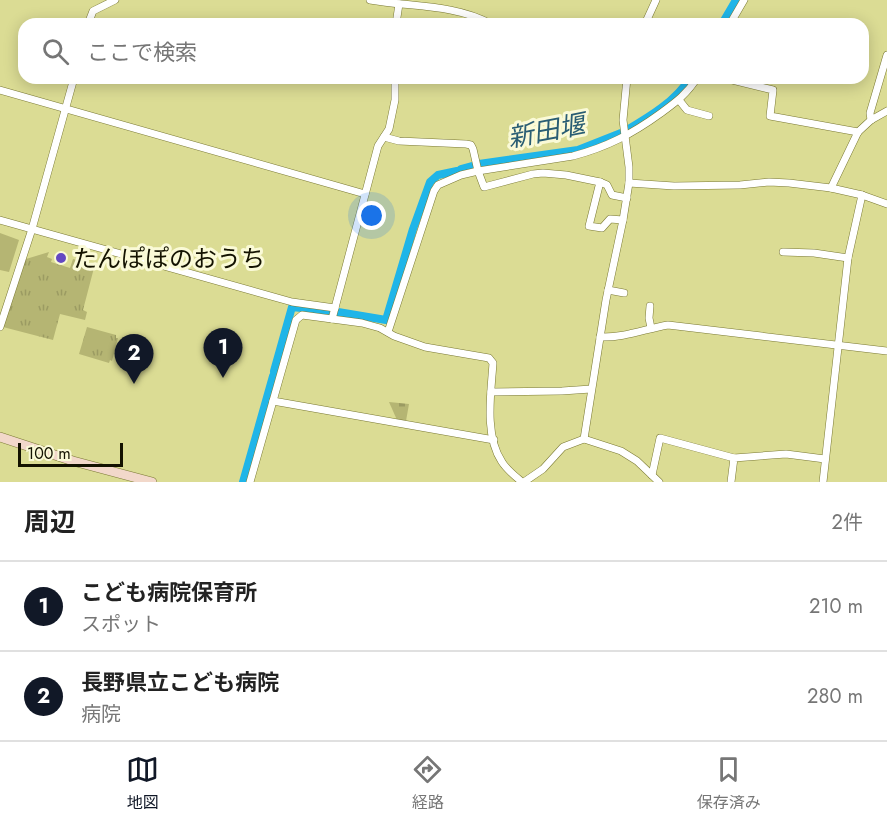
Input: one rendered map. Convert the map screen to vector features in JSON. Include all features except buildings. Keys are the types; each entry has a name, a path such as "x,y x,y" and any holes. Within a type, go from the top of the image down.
{"main road":[{"path":"0,437 74,461 152,482"}],"street":[{"path":"90,18 93,11 115,0"},
{"path":"370,0 399,4 415,3 478,18"},
{"path":"648,18 656,0"},
{"path":"734,18 744,0"},
{"path":"397,18 399,4"},
{"path":"872,120 870,113 887,55"},
{"path":"0,327 32,229 72,84"},
{"path":"332,319 378,146 389,129 395,100 395,84"},
{"path":"584,439 608,290 629,183 622,120 626,84"},
{"path":"388,332 434,191 438,185 478,171 573,156 624,138 679,100 692,84"},
{"path":"748,84 772,90 770,116 858,132"},
{"path":"0,90 365,194"},
{"path":"679,100 687,110 709,116"},
{"path":"831,188 858,132 887,111"},
{"path":"384,137 399,141 471,146 484,187 543,173 600,182 607,185 612,195 627,198"},
{"path":"600,182 589,226 602,228 610,219 623,219"},
{"path":"629,183 674,186 789,183 831,188 887,204"},
{"path":"823,482 848,258 862,195"},
{"path":"0,220 292,302 335,308"},
{"path":"783,252 814,253 848,258"},
{"path":"608,290 624,293"},
{"path":"650,306 651,328"},
{"path":"250,482 296,320 302,315 362,323 425,347 489,358 493,363 489,418 497,453 510,472 523,482 543,469 563,447 584,439 621,451 637,461 659,482"},
{"path":"600,337 620,336 668,325 887,351"},
{"path":"491,392 591,389"},
{"path":"273,401 494,440"},
{"path":"652,475 660,438 734,458 786,454 825,459"},
{"path":"731,482 734,458"}],"green space":[{"path":"0,233 19,240 9,272 0,270"},
{"path":"49,252 47,257 52,259 51,262 70,268 73,259 95,264 83,310 87,312 85,320 60,314 53,340 3,327 26,259"},
{"path":"87,327 116,335 118,338 112,361 110,360 109,363 79,354"},
{"path":"389,402 409,404 406,421 397,420"}],"waterway":[{"name":"新田堰","path":"726,18 736,0"},
{"name":"新田堰","path":"627,130 670,101 686,84"},
{"name":"新田堰","path":"479,164 578,150 621,133"},
{"name":"新田堰","path":"461,169 472,166"},
{"name":"新田堰","path":"338,312 386,320 413,229 430,182 438,175 457,171"},
{"name":"新田堰","path":"274,371 292,307 330,311"},
{"name":"新田堰","path":"243,482 273,376"}],"place":[{"name":"たんぽぽのおうち","path":"61,258"},
{"name":"こども病院保育所","path":"223,378"},
{"name":"長野県立こども病院","path":"134,384"}]}
